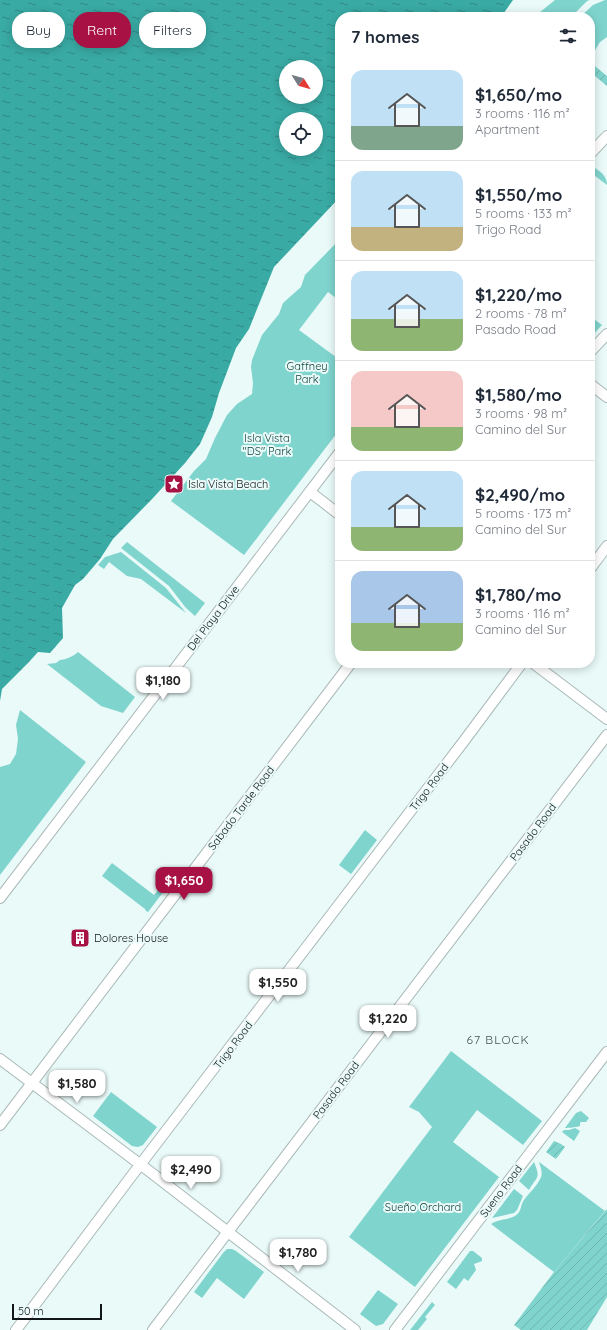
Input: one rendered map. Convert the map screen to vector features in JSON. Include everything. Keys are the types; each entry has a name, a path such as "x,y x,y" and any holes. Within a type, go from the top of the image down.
{"street":[{"path":"595,149 607,136"},
{"path":"595,347 607,334"},
{"path":"595,388 607,397"},
{"name":"Del Playa Drive","path":"0,898 335,459"},
{"path":"310,492 335,511"},
{"path":"595,562 607,546"},
{"name":"Sabado Tarde Road","path":"0,1125 347,668"},
{"name":"Trigo Road","path":"16,1330 518,668"},
{"path":"540,668 607,719"},
{"name":"Pasado Road","path":"153,1330 607,735"},
{"name":"Sueno Road","path":"395,1330 607,1052"},
{"path":"0,1059 141,1165 355,1330"}],"green space":[{"path":"555,0 589,0 576,12 540,12"},
{"path":"607,0 607,37 600,42 595,50 595,12 585,12 593,5"},
{"path":"595,66 607,76 607,86 595,76"},
{"path":"595,168 600,171 606,178 607,185 595,176"},
{"name":"Isla Vista \"DS\" Park","path":"335,244 335,297 328,292 299,330 335,356 335,436 244,555 171,501 194,471 206,459 227,415 237,404 252,394 252,360 262,335 279,314 283,303 301,287 305,275"},
{"path":"595,320 602,325 595,333"},
{"path":"127,542 205,603 195,616 186,608 169,586 121,548"},
{"path":"121,552 166,588 186,613 141,579 127,576 109,562 104,569 98,565 105,557"},
{"path":"78,652 135,697 123,713 101,706 47,664 56,663"},
{"path":"20,710 86,762 0,875 0,767 10,764 16,754 18,739 16,725"},
{"path":"365,830 377,840 351,874 339,865"},
{"path":"112,863 154,895 161,887 164,891 148,912 102,876"},
{"name":"Sueño Orchard","path":"451,1051 542,1121 523,1145 477,1110 453,1142 499,1177 415,1287 349,1237 432,1127 419,1112 409,1107"},
{"path":"111,1092 157,1127 143,1145 138,1147 132,1146 93,1116"},
{"path":"581,1111 589,1118 586,1122 581,1122 580,1126 565,1128 576,1113"},
{"path":"575,1128 580,1131 574,1141 562,1132 564,1130"},
{"path":"554,1141 565,1147 556,1159 546,1152"},
{"path":"534,1162 538,1175 529,1190 519,1181"},
{"path":"539,1162 605,1211 554,1272 491,1224 515,1216 519,1213 526,1197 536,1186 542,1175"},
{"path":"514,1189 523,1196 517,1210 514,1213 492,1218"},
{"path":"607,1209 607,1297 587,1330 521,1330 514,1325 554,1272"},
{"path":"227,1249 236,1251 264,1272 244,1299 217,1278 202,1298 194,1292"},
{"path":"470,1251 473,1251 482,1258 482,1261 474,1264 476,1270 468,1281 464,1278 456,1289 447,1282"},
{"path":"378,1290 398,1304 383,1324 376,1326 360,1314"},
{"path":"432,1302 435,1305 425,1317 427,1319 418,1330 410,1330"}],"water":[{"path":"0,0 513,0 505,12 335,12 335,202 274,267 249,329 236,348 219,393 212,417 200,444 153,498 113,539 100,559 83,579 75,585 62,608 63,638 50,653 38,652 2,689 0,701"}],"place":[{"name":"Isla Vista Beach","path":"174,484"},
{"name":"Dolores House","path":"80,938"}],"district":[{"name":"67 BLOCK","path":"498,1040"}],"park label":[{"name":"Gaffney Park","path":"307,372"}]}
